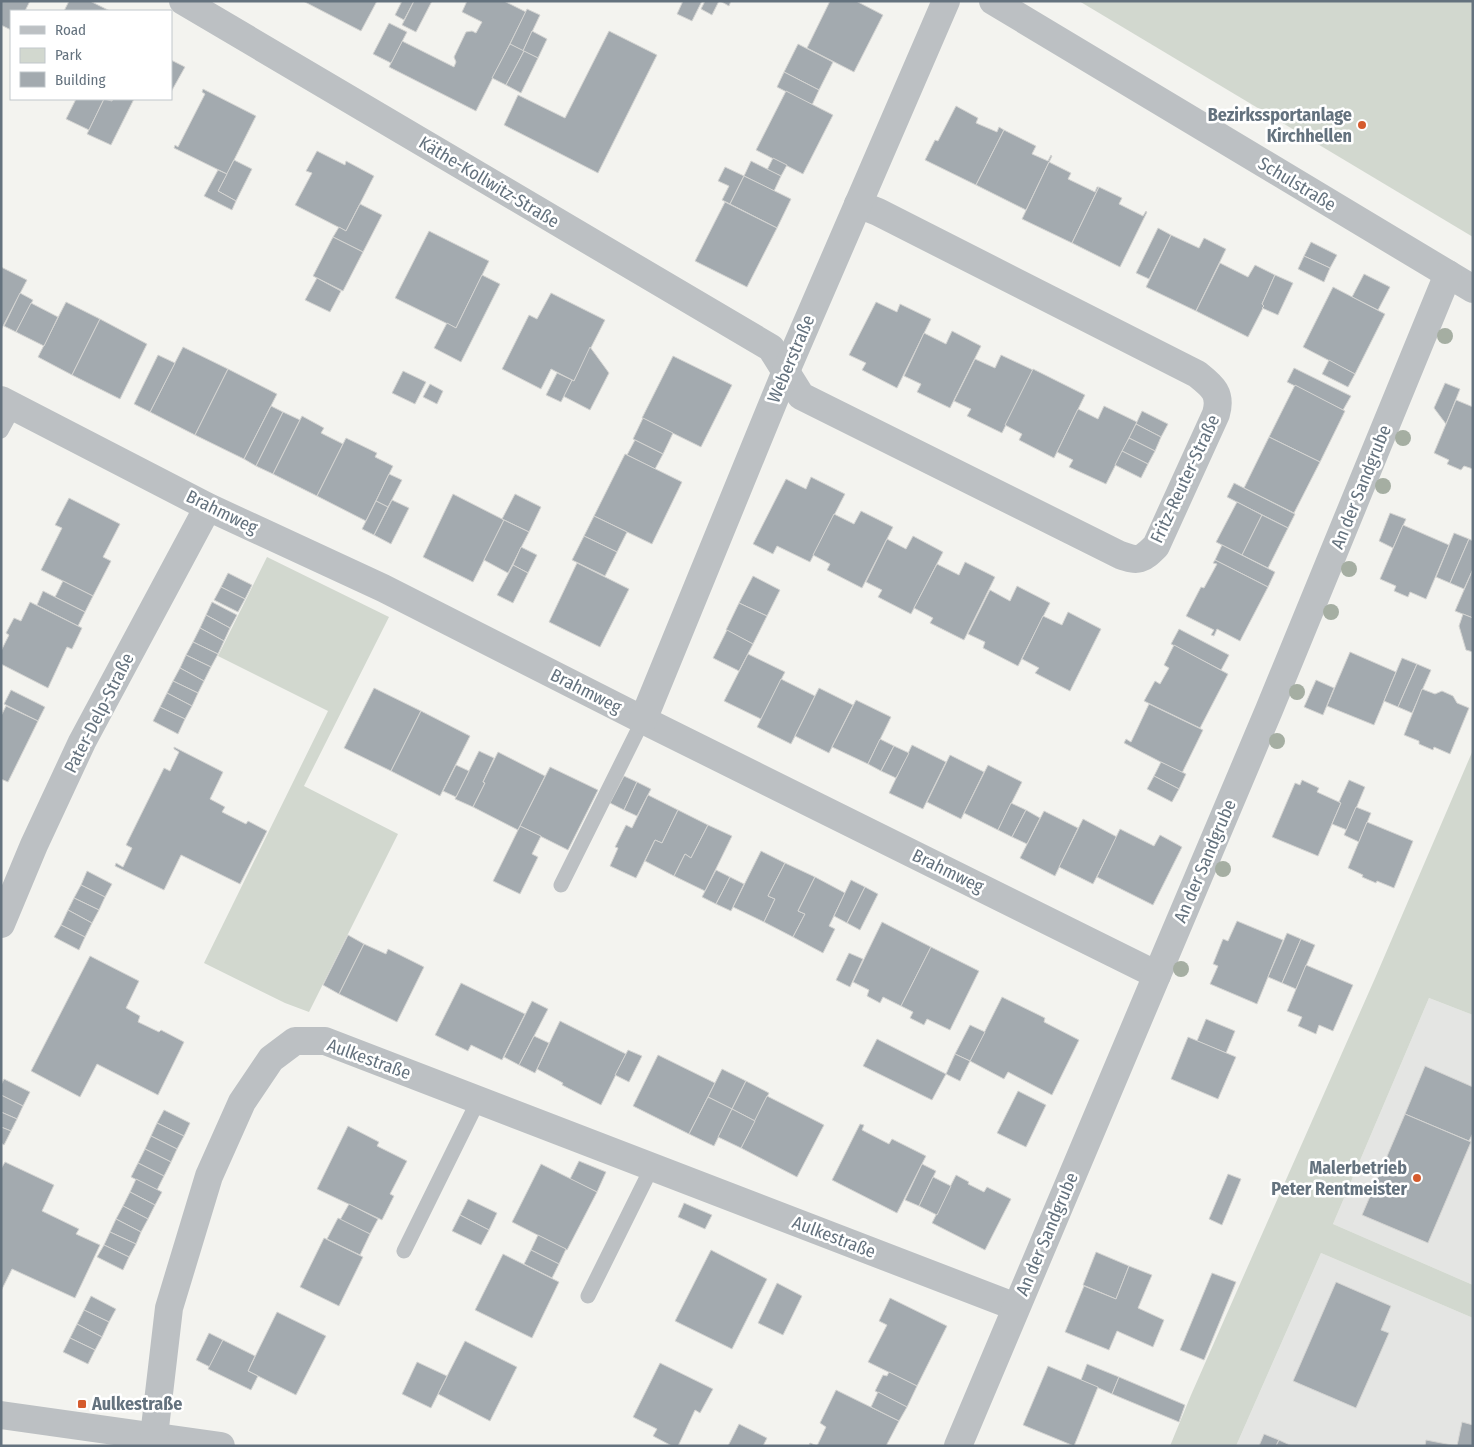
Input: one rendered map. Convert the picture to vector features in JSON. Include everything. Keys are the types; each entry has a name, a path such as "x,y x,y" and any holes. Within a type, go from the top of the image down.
{"street":[{"name":"Käthe-Kollwitz-Straße","path":"184,1 771,348 786,371"},
{"name":"Weberstraße","path":"642,720 786,371 946,1"},
{"name":"Schulstraße","path":"993,1 1473,289"},
{"name":"Fritz-Reuter-Straße","path":"786,371 801,396 1132,559 1140,560 1156,546 1216,414 1219,405 1218,397 1211,385 1196,374 878,212 858,204"},
{"name":"An der Sandgrube","path":"958,1446 1269,710 1448,274"},
{"name":"Brahmweg","path":"8,404 208,507 383,588 642,720 1158,975"},
{"name":"Pater-Delp-Straße","path":"1,924 34,845 82,742 208,507"},
{"name":"Aulkestraße","path":"154,1436 168,1308 206,1186 242,1102 272,1059 295,1041 325,1041 1016,1307"},
{"path":"1,1415 221,1446"}],"lane":[{"name":"Brahmweg","path":"1,431 8,404"},
{"path":"561,885 642,720"},
{"path":"404,1251 478,1101"},
{"path":"588,1296 652,1167"}],"shaded area":[{"path":"1429,998 1473,1015 1473,1285 1333,1224"},
{"path":"1321,1253 1473,1318 1473,1446 1236,1446"}],"green space":[{"name":"Bezirkssportanlage Kirchhellen","path":"1079,1 1473,1 1473,237"},
{"path":"267,557 389,617 304,786 398,834 309,1012 285,1003 204,963 328,711 218,656"},
{"path":"1473,750 1473,1015 1429,998 1333,1224 1473,1285 1473,1318 1321,1253 1236,1446 1170,1446 1376,976"}],"building":[{"path":"1,1 30,1 26,10 10,10 10,30 1,25"},
{"path":"69,1 90,1 108,10 64,10"},
{"path":"303,1 377,1 361,31"},
{"path":"402,1 414,1 404,20 395,15"},
{"path":"414,1 432,1 416,32 402,25"},
{"path":"467,1 504,1 526,12 476,111 389,67 402,41 454,67 456,62 454,57 466,32 472,31 476,33 482,22 462,12"},
{"path":"683,1 702,1 692,21 677,14"},
{"path":"705,1 719,1 712,15 701,9"},
{"path":"720,1 731,1 729,6"},
{"path":"830,1 856,1 883,15 854,72 807,48"},
{"path":"527,9 540,15 523,51 510,44"},
{"path":"389,23 407,32 391,63 373,54"},
{"path":"532,31 547,39 538,58 523,51"},
{"path":"609,31 657,55 598,173 504,125 518,95 565,118"},
{"path":"510,44 524,51 506,85 492,78"},
{"path":"798,44 833,62 819,90 784,72"},
{"path":"524,51 538,58 521,93 506,85"},
{"path":"172,60 185,67 172,90"},
{"path":"784,72 819,90 812,105 777,87"},
{"path":"203,89 256,116 227,174 174,148 175,145 178,147 205,94 202,92"},
{"path":"786,91 833,115 803,174 756,150"},
{"path":"76,100 104,100 89,130 66,119"},
{"path":"104,100 134,100 111,145 87,134"},
{"path":"956,106 978,118 976,123 997,132 999,127 1004,130 976,185 925,160 935,140 938,141"},
{"path":"1004,130 1036,146 1032,154 1048,161 1052,156 1026,210 976,185"},
{"path":"317,151 345,165 346,161 374,176 346,231 295,205 312,173 306,171"},
{"path":"773,158 787,165 781,176 767,170"},
{"path":"234,160 252,169 236,201 218,191"},
{"path":"751,161 781,176 774,191 744,176"},
{"path":"1049,162 1071,173 1068,179 1095,192 1097,187 1099,187 1072,243 1022,219"},
{"path":"725,167 744,176 730,204 722,200 729,186 718,181"},
{"path":"218,170 227,174 218,191 236,201 232,210 204,196"},
{"path":"744,176 791,199 777,228 730,204"},
{"path":"1099,187 1122,198 1119,204 1143,216 1147,212 1120,267 1072,243"},
{"path":"725,202 777,228 747,287 695,261"},
{"path":"360,204 382,215 363,252 333,237 339,227 346,231"},
{"path":"1158,228 1171,235 1149,279 1136,273"},
{"path":"429,231 489,261 456,328 395,298"},
{"path":"1171,235 1199,248 1204,238 1226,249 1196,311 1146,287"},
{"path":"333,237 363,252 343,291 313,276"},
{"path":"1311,242 1337,255 1330,268 1304,256"},
{"path":"1304,256 1330,268 1324,282 1298,269"},
{"path":"1220,263 1248,277 1255,265 1275,275 1262,304 1264,306 1248,337 1196,311"},
{"path":"1,267 27,280 1,330"},
{"path":"1364,274 1390,287 1378,310 1352,297"},
{"path":"482,275 500,284 461,362 434,348 447,323 456,328"},
{"path":"1275,275 1293,283 1278,315 1262,308"},
{"path":"317,278 341,291 330,312 305,300"},
{"path":"1333,287 1385,314 1355,374 1303,347"},
{"path":"20,293 33,300 16,332 4,326"},
{"path":"551,293 605,320 574,381 551,369 541,389 502,369 529,315 537,319"},
{"path":"66,302 100,319 72,375 38,357"},
{"path":"876,302 897,312 900,304 931,319 897,388 862,370 866,363 849,355"},
{"path":"31,303 58,317 44,346 16,332"},
{"path":"100,319 147,344 120,399 72,375"},
{"path":"952,331 981,346 950,408 917,392 921,384 904,376 924,333 946,344"},
{"path":"183,347 228,369 195,435 150,412"},
{"path":"590,347 609,373 590,410 563,396 572,380 574,381"},
{"path":"158,355 175,363 150,412 134,404"},
{"path":"1001,355 1033,370 1002,433 967,416 971,409 954,401 975,359 995,368"},
{"path":"673,356 732,385 701,447 642,418"},
{"path":"1329,360 1355,374 1348,387 1322,374"},
{"path":"1294,368 1351,396 1343,410 1287,382"},
{"path":"228,369 277,394 244,459 195,435"},
{"path":"1033,369 1085,395 1054,458 1019,440 1022,434 1005,425"},
{"path":"403,371 426,382 415,404 392,393"},
{"path":"557,373 572,380 561,402 546,395"},
{"path":"1445,383 1460,389 1446,424 1434,408"},
{"path":"430,384 443,391 437,404 423,397"},
{"path":"1295,385 1345,411 1320,462 1269,437"},
{"path":"1456,400 1473,407 1473,469 1464,466 1461,470 1447,464 1449,460 1434,453"},
{"path":"271,406 283,412 256,466 244,459"},
{"path":"1104,406 1137,422 1106,484 1069,467 1073,460 1057,452 1078,409 1098,419"},
{"path":"1142,411 1168,424 1161,437 1136,424"},
{"path":"283,412 300,420 273,474 256,466"},
{"path":"302,416 324,428 321,433 343,444 317,496 273,474"},
{"path":"643,418 673,433 663,454 633,439"},
{"path":"1136,424 1161,437 1155,451 1129,438"},
{"path":"1269,437 1320,462 1294,513 1244,488"},
{"path":"346,438 377,453 375,457 393,466 366,521 317,496"},
{"path":"1129,438 1155,451 1148,464 1122,451"},
{"path":"635,440 663,454 655,469 627,455"},
{"path":"1122,451 1148,464 1141,478 1115,465"},
{"path":"625,454 682,482 652,544 594,516"},
{"path":"389,474 402,480 388,507 376,501"},
{"path":"811,477 845,494 810,562 777,546 773,554 753,544 786,479 806,489"},
{"path":"1234,483 1295,514 1288,528 1227,497"},
{"path":"453,494 504,520 473,582 423,557"},
{"path":"515,494 541,507 529,532 502,519"},
{"path":"69,498 120,524 103,557 111,561 93,596 41,570 62,528 55,525"},
{"path":"392,500 409,508 391,544 374,535"},
{"path":"376,501 388,507 374,535 362,529"},
{"path":"1237,502 1262,515 1242,555 1216,542"},
{"path":"861,511 893,527 862,588 827,570 830,564 813,555 834,514 854,524"},
{"path":"1390,513 1406,519 1393,548 1379,541"},
{"path":"1262,515 1288,528 1268,568 1242,555"},
{"path":"594,516 627,532 617,552 584,536"},
{"path":"504,520 529,532 508,573 484,560"},
{"path":"1403,525 1449,545 1426,599 1410,592 1408,597 1394,591 1396,586 1380,579"},
{"path":"1454,533 1469,539 1450,583 1436,577"},
{"path":"584,536 617,552 605,576 572,560"},
{"path":"913,536 943,552 911,614 878,597 882,590 866,582 887,539 906,549"},
{"path":"1469,539 1473,541 1473,569 1464,589 1450,583"},
{"path":"1222,545 1275,572 1268,587 1215,560"},
{"path":"521,547 537,555 528,573 513,565"},
{"path":"1215,560 1268,587 1240,641 1217,629 1214,636 1211,635 1214,630 1186,616 1201,587 1204,588 1217,564 1213,563"},
{"path":"965,562 995,577 964,640 930,623 933,618 914,608 937,564 959,575"},
{"path":"577,563 629,589 600,647 549,622"},
{"path":"513,565 528,573 513,603 497,595"},
{"path":"1473,569 1473,618 1455,611"},
{"path":"228,573 252,585 245,599 221,587"},
{"path":"753,576 780,590 767,616 739,603"},
{"path":"63,581 93,596 85,612 55,597"},
{"path":"1017,586 1050,603 1018,666 983,648 985,642 968,634 990,590 1010,601"},
{"path":"221,587 245,599 238,612 214,600"},
{"path":"43,591 85,612 78,626 37,605"},
{"path":"30,602 82,628 72,649 67,647 48,688 1,664 1,651 9,635 6,633 14,618 21,621"},
{"path":"212,602 237,615 230,628 206,615"},
{"path":"739,603 767,616 753,644 726,630"},
{"path":"1068,612 1101,629 1070,691 1035,673 1039,668 1022,659 1043,616 1062,625"},
{"path":"1463,614 1473,618 1473,652 1466,650 1459,626"},
{"path":"206,615 230,628 224,641 200,628"},
{"path":"200,628 224,641 218,654 193,642"},
{"path":"1179,629 1229,655 1221,670 1171,644"},
{"path":"727,630 753,644 739,671 713,658"},
{"path":"193,642 218,654 211,667 186,655"},
{"path":"1174,645 1228,674 1200,728 1144,701 1155,681 1160,684 1169,668 1164,665"},
{"path":"1350,652 1396,672 1374,725 1327,706"},
{"path":"748,654 785,672 761,719 724,701"},
{"path":"186,655 211,667 204,681 180,668"},
{"path":"1402,658 1417,664 1398,707 1384,701"},
{"path":"1417,664 1431,670 1412,713 1398,707"},
{"path":"180,668 204,681 198,693 173,681"},
{"path":"781,679 815,696 791,744 757,727"},
{"path":"1316,680 1334,688 1323,715 1304,707"},
{"path":"173,681 198,693 192,706 167,693"},
{"path":"374,688 421,711 391,771 344,748"},
{"path":"819,688 853,705 829,753 795,736"},
{"path":"1422,689 1435,694 1442,691 1453,696 1457,703 1469,708 1450,754 1434,747 1433,750 1419,744 1419,741 1404,735"},
{"path":"11,690 45,707 38,721 4,704"},
{"path":"167,693 192,706 185,719 160,707"},
{"path":"856,700 891,717 868,764 832,747"},
{"path":"1149,704 1203,730 1182,773 1124,743 1126,739 1131,742"},
{"path":"6,706 38,721 8,782 1,779 1,716"},
{"path":"160,707 185,719 178,734 153,721"},
{"path":"421,711 470,736 440,796 391,771"},
{"path":"880,739 894,746 881,771 868,764"},
{"path":"912,745 946,762 923,809 889,793"},
{"path":"894,746 909,753 896,778 881,771"},
{"path":"174,747 223,772 210,799 225,807 222,812 246,824 248,821 267,831 240,884 181,855 164,890 115,866 116,863 123,867 132,848 126,845 164,768 170,771 179,752"},
{"path":"479,751 494,758 483,782 485,783 473,807 455,799"},
{"path":"498,752 545,776 518,830 473,807"},
{"path":"950,755 984,772 961,819 927,802"},
{"path":"1161,762 1186,774 1179,789 1154,776"},
{"path":"456,765 469,771 456,797 443,791"},
{"path":"988,765 1022,782 998,830 964,813"},
{"path":"550,767 598,790 568,850 520,826"},
{"path":"624,776 637,782 624,810 610,803"},
{"path":"1154,776 1179,789 1172,802 1147,789"},
{"path":"1302,780 1319,788 1317,792 1341,803 1318,856 1272,837 1295,783 1300,785"},
{"path":"1349,780 1365,787 1347,830 1332,824"},
{"path":"637,782 651,789 637,816 624,810"},
{"path":"648,795 678,810 662,843 655,840 636,878 610,866 618,848 615,847 626,825 632,828"},
{"path":"1011,803 1026,810 1012,837 998,830"},
{"path":"1356,807 1371,813 1359,842 1344,835"},
{"path":"678,810 708,825 691,858 685,854 674,876 645,861 655,840 662,843"},
{"path":"1026,810 1040,818 1027,844 1012,837"},
{"path":"1044,811 1078,828 1055,876 1020,858"},
{"path":"1083,819 1117,837 1093,884 1059,867"},
{"path":"1367,822 1413,841 1394,888 1362,877 1363,875 1348,868"},
{"path":"708,825 732,836 705,891 674,876 685,854 691,858"},
{"path":"520,826 541,836 532,854 538,857 520,894 493,881"},
{"path":"1120,829 1154,846 1160,835 1182,847 1153,905 1097,877"},
{"path":"761,851 785,863 768,896 775,899 764,922 733,907"},
{"path":"785,863 815,877 798,911 805,914 793,937 764,922 775,899 768,896"},
{"path":"716,870 730,877 716,904 702,897"},
{"path":"87,871 112,884 105,897 81,885"},
{"path":"730,877 744,884 731,911 716,904"},
{"path":"815,877 845,893 829,926 835,929 823,953 793,937 805,914 798,911"},
{"path":"851,880 865,887 847,923 834,916"},
{"path":"81,885 105,897 99,910 74,898"},
{"path":"865,887 878,894 860,930 847,923"},
{"path":"74,898 99,910 92,923 68,910"},
{"path":"68,910 92,923 85,937 61,925"},
{"path":"1237,921 1283,940 1257,1004 1210,984 1218,966 1213,964 1223,939 1228,941"},
{"path":"882,922 931,947 901,1006 883,997 880,1003 867,996 869,990 853,982"},
{"path":"61,925 85,937 79,950 54,937"},
{"path":"1287,933 1301,939 1282,983 1268,977"},
{"path":"348,935 364,944 339,994 323,985"},
{"path":"1301,939 1315,945 1296,989 1282,983"},
{"path":"364,944 386,954 388,949 424,967 397,1022 339,994"},
{"path":"931,947 979,971 950,1030 927,1019 924,1025 910,1018 913,1012 901,1006"},
{"path":"849,953 863,959 850,987 836,980"},
{"path":"90,956 139,981 126,1008 140,1016 138,1022 159,1032 161,1030 184,1042 158,1095 97,1064 80,1097 31,1071"},
{"path":"1306,965 1353,985 1333,1031 1319,1025 1316,1034 1298,1026 1302,1017 1287,1011"},
{"path":"461,983 525,1014 502,1060 471,1045 468,1051 435,1035"},
{"path":"1002,997 1045,1018 1044,1022 1079,1040 1052,1095 1008,1072 1004,1079 970,1061"},
{"path":"532,1001 548,1009 519,1065 504,1057"},
{"path":"1206,1019 1235,1031 1226,1053 1197,1041"},
{"path":"560,1021 626,1054 601,1105 562,1085 563,1083 537,1069"},
{"path":"970,1025 985,1032 970,1061 955,1054"},
{"path":"534,1036 549,1043 535,1073 519,1065"},
{"path":"1188,1037 1236,1057 1218,1099 1171,1079"},
{"path":"877,1039 946,1074 932,1100 863,1066"},
{"path":"628,1050 642,1056 629,1082 615,1075"},
{"path":"955,1054 970,1061 960,1081 946,1074"},
{"path":"658,1055 715,1083 689,1134 633,1106"},
{"path":"1425,1066 1473,1087 1473,1133 1469,1141 1405,1114"},
{"path":"722,1069 746,1081 732,1109 708,1097"},
{"path":"4,1079 30,1092 23,1106 1,1095 1,1085"},
{"path":"746,1081 769,1093 755,1121 732,1109"},
{"path":"1018,1091 1046,1105 1026,1147 997,1133"},
{"path":"1,1095 23,1106 17,1119 1,1112"},
{"path":"767,1096 824,1125 797,1177 741,1148"},
{"path":"708,1097 732,1109 714,1146 689,1134"},
{"path":"732,1109 755,1121 741,1148 718,1137"},
{"path":"164,1110 190,1123 184,1136 157,1123"},
{"path":"1,1112 17,1119 11,1131 1,1127"},
{"name":"Malerbetrieb Peter Rentmeister","path":"1405,1114 1471,1142 1428,1243 1362,1215"},
{"path":"157,1123 184,1136 177,1149 151,1136"},
{"path":"860,1124 864,1125 862,1130 889,1144 892,1139 926,1156 897,1213 832,1180"},
{"path":"348,1126 379,1142 377,1146 407,1161 390,1194 394,1196 382,1220 317,1189"},
{"path":"1,1127 11,1131 4,1145 1,1143"},
{"path":"151,1136 177,1149 171,1162 145,1149"},
{"path":"145,1149 171,1162 164,1176 138,1163"},
{"path":"579,1161 606,1172 597,1192 570,1179"},
{"path":"5,1162 54,1185 42,1211 79,1229 76,1234 100,1245 75,1298 12,1269 1,1291 1,1169"},
{"path":"138,1163 164,1176 157,1190 131,1177"},
{"path":"541,1164 597,1192 567,1250 512,1222"},
{"path":"922,1164 936,1171 919,1206 905,1200"},
{"path":"1228,1174 1241,1179 1222,1225 1209,1219"},
{"path":"956,1175 984,1192 987,1187 1011,1199 985,1250 932,1223"},
{"path":"933,1177 951,1186 937,1215 919,1206"},
{"path":"136,1179 162,1192 155,1205 130,1192"},
{"path":"130,1192 155,1205 148,1219 123,1206"},
{"path":"468,1199 497,1213 489,1230 460,1215"},
{"path":"684,1203 712,1215 705,1229 678,1217"},
{"path":"349,1204 378,1219 370,1234 340,1220"},
{"path":"123,1206 148,1219 141,1232 116,1219"},
{"path":"460,1215 489,1230 481,1245 452,1231"},
{"path":"338,1218 370,1234 360,1255 327,1239"},
{"path":"116,1219 141,1232 136,1244 110,1232"},
{"path":"110,1232 136,1244 129,1257 104,1245"},
{"path":"538,1235 566,1249 559,1264 531,1250"},
{"path":"324,1238 363,1257 339,1306 300,1287"},
{"path":"104,1245 129,1257 123,1270 97,1257"},
{"path":"531,1250 559,1264 552,1278 524,1264"},
{"path":"711,1250 767,1279 732,1349 675,1321"},
{"path":"1096,1252 1129,1266 1116,1299 1083,1285"},
{"path":"503,1254 559,1282 532,1338 475,1310"},
{"path":"1129,1266 1152,1275 1138,1308 1164,1320 1153,1347 1117,1331 1109,1350 1065,1332 1084,1286 1116,1299"},
{"path":"1212,1273 1236,1282 1204,1360 1180,1350"},
{"path":"1336,1282 1391,1306 1381,1330 1389,1333 1356,1408 1293,1381"},
{"path":"777,1283 802,1296 783,1335 758,1323"},
{"path":"91,1296 116,1309 109,1322 84,1310"},
{"path":"890,1298 947,1326 917,1386 868,1362 887,1325 879,1321"},
{"path":"84,1310 109,1322 102,1337 77,1324"},
{"path":"277,1312 326,1336 296,1395 248,1371"},
{"path":"77,1324 102,1337 95,1350 70,1338"},
{"path":"209,1333 223,1340 210,1367 196,1360"},
{"path":"70,1338 95,1350 88,1364 63,1352"},
{"path":"223,1340 255,1356 248,1371 258,1376 251,1390 208,1369"},
{"path":"465,1341 517,1367 490,1421 438,1394"},
{"path":"417,1362 447,1376 431,1408 402,1394"},
{"path":"660,1363 713,1389 700,1413 695,1410 678,1446 672,1446 653,1436 657,1429 633,1417"},
{"path":"1087,1364 1119,1377 1112,1394 1081,1380"},
{"path":"1048,1366 1098,1387 1074,1446 1023,1425"},
{"path":"889,1372 917,1386 907,1407 875,1391 883,1375 887,1376"},
{"path":"1119,1377 1185,1405 1179,1422 1112,1394"},
{"path":"836,1390 899,1421 886,1446 817,1446 826,1427 820,1423"},
{"path":"878,1392 907,1407 899,1421 871,1407"},
{"path":"1462,1422 1473,1425 1473,1446 1457,1446"},
{"path":"739,1424 767,1438 763,1446 728,1446"},
{"path":"1264,1434 1279,1440 1276,1446 1259,1446"},
{"path":"1279,1440 1292,1446 1276,1446"},
{"path":"1426,1440 1457,1446 1425,1446"}],"place":[{"name":"Bezirkssportanlage Kirchhellen","path":"1362,125"},
{"name":"Malerbetrieb Peter Rentmeister","path":"1417,1178"},
{"name":"Aulkestraße","path":"82,1404"}]}
